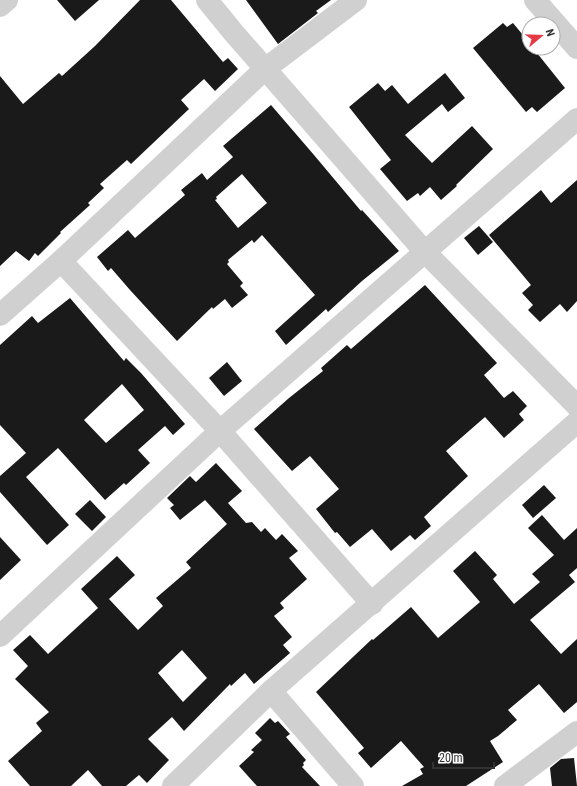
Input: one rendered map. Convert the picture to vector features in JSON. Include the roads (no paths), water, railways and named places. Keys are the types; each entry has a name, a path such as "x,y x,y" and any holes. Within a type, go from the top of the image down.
{"street":[{"path":"0,6 7,0"},
{"path":"207,0 265,70 425,252 577,406"},
{"path":"0,314 61,261 265,70 356,0"},
{"path":"535,0 577,48"},
{"path":"0,636 220,431 577,119"},
{"path":"61,261 220,431 372,604"},
{"path":"173,786 271,691 372,604 577,422"},
{"path":"271,691 353,786"},
{"path":"505,786 577,732"}]}
